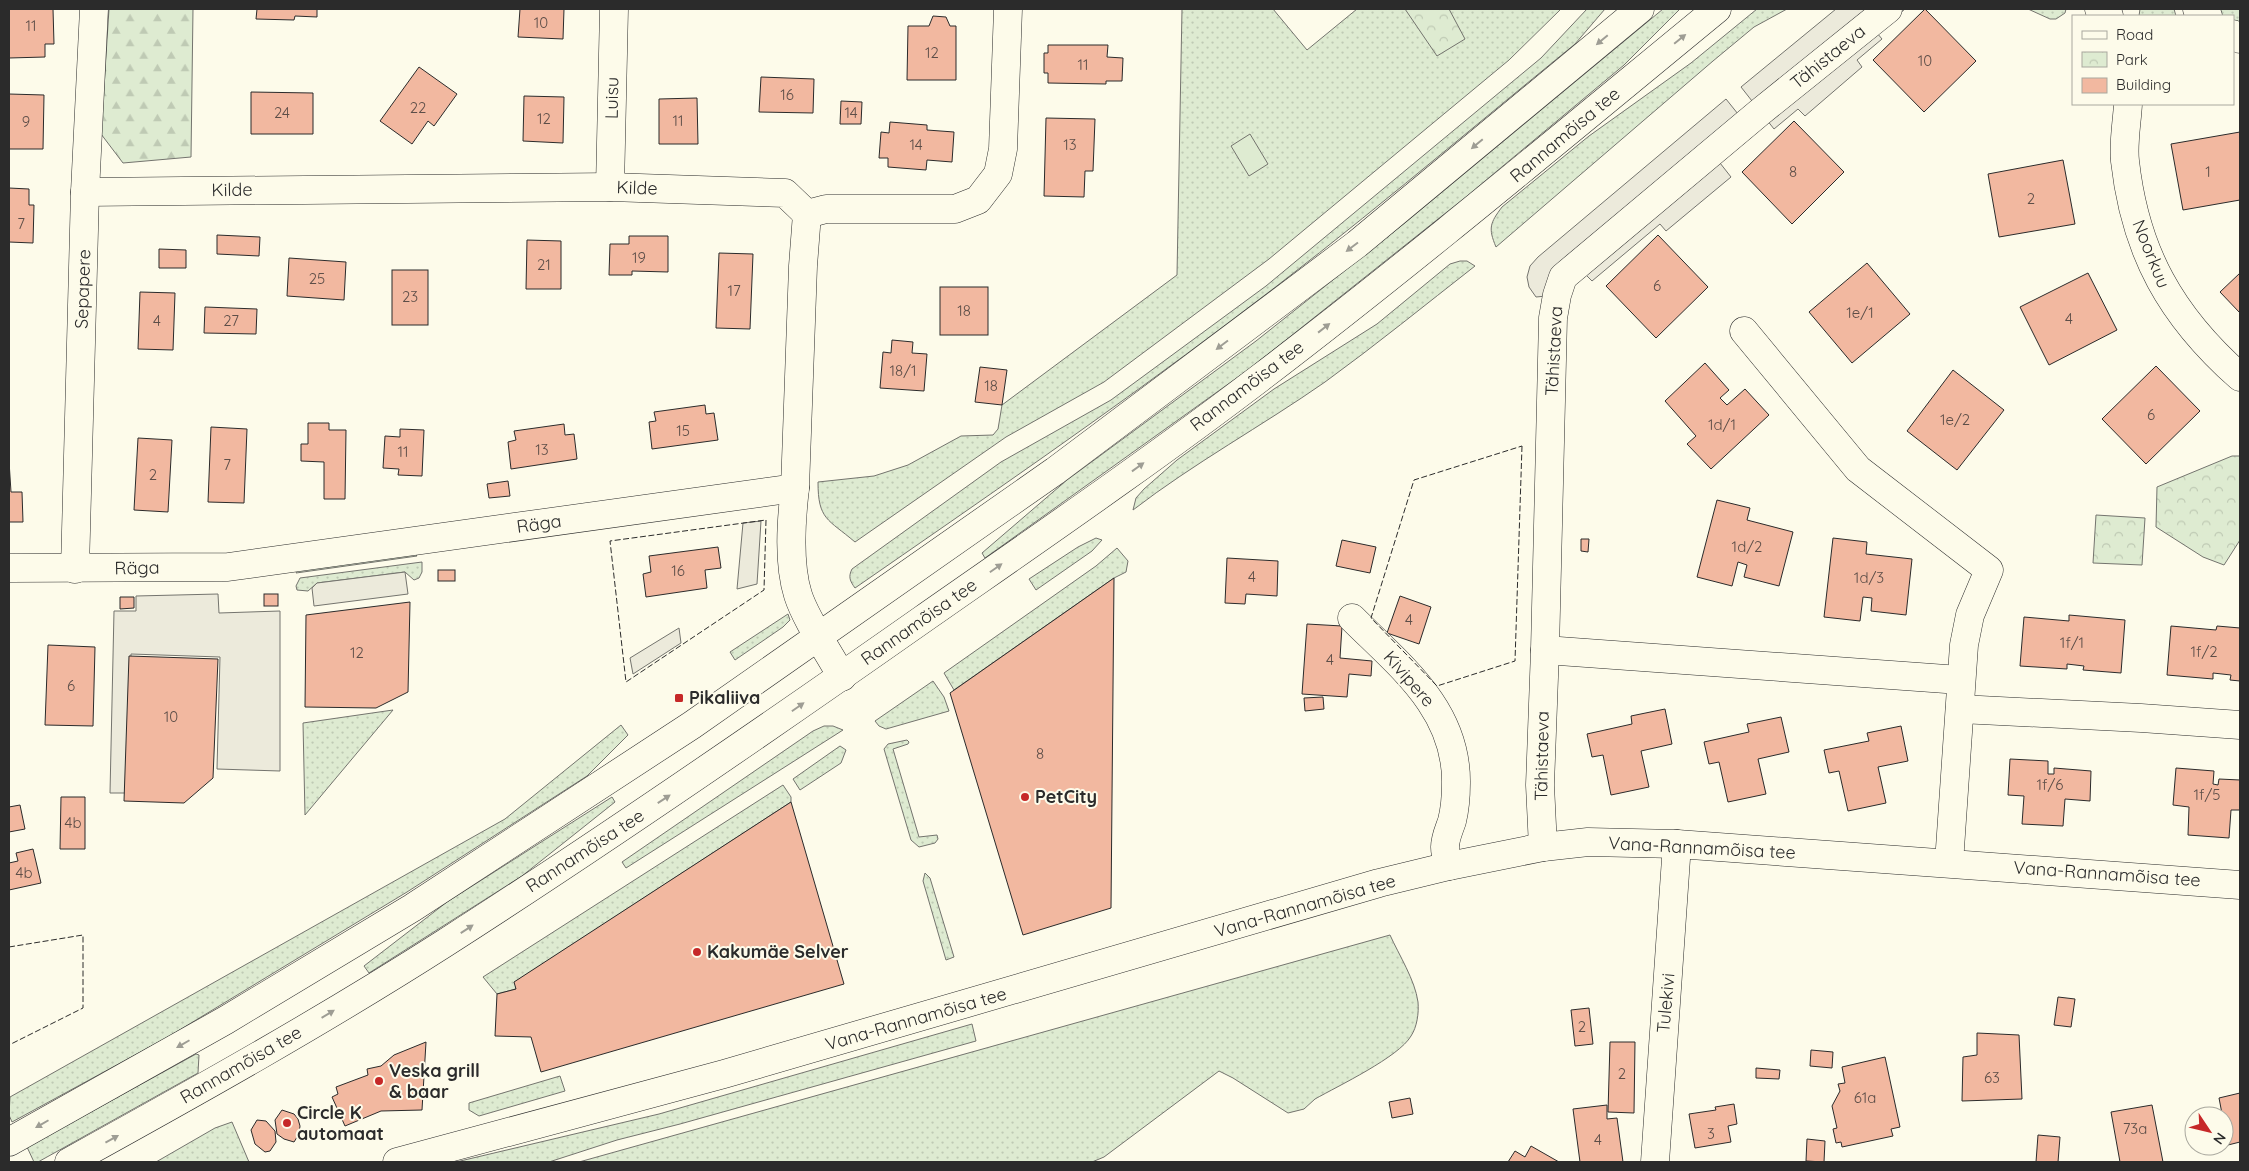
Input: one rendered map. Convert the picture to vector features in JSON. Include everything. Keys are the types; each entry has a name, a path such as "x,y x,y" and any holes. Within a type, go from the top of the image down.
{"street":[{"name":"Sepapere","path":"75,569 85,192 94,9"},
{"name":"Luisu","path":"610,187 614,9"},
{"path":"842,677 798,596 793,571 793,508 803,266 807,214 826,209 955,209 978,200 998,174 1003,149 1008,9"},
{"path":"9,1142 226,1020 412,908 692,725 1055,471 1357,244 1640,9"},
{"name":"Rannamõisa tee","path":"69,1162 216,1081 443,944 669,796 842,677 1099,496 1258,380 1458,224 1717,9"},
{"name":"Tähistaeva","path":"1543,847 1540,785 1546,650 1553,318 1557,295 1563,277 1760,112 1888,9"},
{"path":"2195,9 2206,15"},
{"name":"Noorkuu","path":"2128,105 2125,159 2135,218 2154,269 2170,298 2189,325 2240,376"},
{"name":"Kilde","path":"85,192 610,187 785,193 807,214"},
{"path":"1744,332 1858,469 1989,570 1970,615 1964,645 1960,680 1960,709 1949,863"},
{"name":"Räga","path":"9,568 228,567 795,488"},
{"name":"Kivipere","path":"1352,618 1415,681 1432,702 1448,734 1456,765 1456,802 1445,847 1448,866"},
{"path":"1546,650 1960,680"},
{"path":"1960,709 2141,718 2240,726"},
{"name":"Vana-Rannamõisa tee","path":"397,1162 724,1074 1379,883 1448,866 1543,847 1588,842 1677,844 2240,885"},
{"name":"Tulekivi","path":"1655,1162 1677,844"}],"green space":[{"path":"109,9 193,9 191,157 123,163 101,134"},
{"path":"1182,9 1273,9 1307,50 1357,9 1561,9 1509,60 1269,259 1104,382 1006,437 855,542 826,518 818,495 818,482 874,476 908,465 961,436 993,435 998,429 1002,405 1177,275"},
{"path":"1405,9 1449,9 1465,39 1437,56"},
{"path":"1587,9 1605,9 1575,44 1319,253 1139,389 855,588 850,579 852,569 1001,462 1111,400 1266,286 1541,58"},
{"path":"1663,9 1680,9 1624,65 1467,196 1252,367 985,558 982,553 1067,480 1256,341 1406,222"},
{"path":"1757,9 1787,9 1754,27 1496,247 1491,230 1495,217 1502,207 1589,136 1691,63"},
{"path":"2028,9 2066,9 2065,13 2056,19 2050,19"},
{"path":"2140,9 2174,9 2176,15 2139,15"},
{"path":"2215,9 2240,9 2240,24 2234,21 2234,15 2222,15"},
{"path":"1250,134 1268,164 1249,176 1231,146"},
{"path":"1467,261 1475,266 1325,382 1180,476 1133,510 1136,498 1177,460 1274,389 1377,324 1450,264"},
{"path":"2232,456 2240,456 2240,540 2224,565 2203,557 2156,527 2157,487"},
{"path":"2096,515 2145,518 2142,565 2093,563"},
{"path":"1096,538 1102,540 1092,551 1036,590 1029,579 1078,547"},
{"path":"1117,548 1128,561 1126,572 1114,578 954,690 944,673 1096,566"},
{"path":"413,551 417,556 296,573 300,566"},
{"path":"422,562 422,572 419,578 414,580 405,572 317,583 308,591 297,590 296,586 300,578"},
{"path":"788,614 790,620 783,627 735,660 730,652"},
{"path":"933,681 944,697 949,711 886,729 879,726 875,721"},
{"path":"393,710 305,815 303,723"},
{"path":"621,725 628,735 587,776 407,892 168,1037 12,1122 9,1115 10,1097 505,819"},
{"path":"824,726 833,726 843,730 626,868 622,862 813,731"},
{"path":"907,740 908,744 893,749 919,837 937,835 938,839 935,843 919,847 911,840 884,749 888,744"},
{"path":"840,746 846,750 841,763 800,790 793,779"},
{"path":"783,785 791,797 791,802 515,982 516,989 497,994 483,977"},
{"path":"612,797 615,802 522,876 369,973 364,966 447,902"},
{"path":"925,873 930,878 954,957 946,960 923,881"},
{"path":"1390,935 1410,976 1418,1002 1418,1015 1413,1032 1394,1053 1315,1099 1304,1109 1288,1113 1219,1071 1104,1157 1092,1162 579,1162"},
{"path":"972,1024 976,1041 617,1140 549,1162 456,1162 659,1114"},
{"path":"196,1054 199,1055 198,1073 38,1162 34,1162 27,1147"},
{"path":"560,1076 565,1091 479,1116 469,1110 469,1103"},
{"path":"232,1122 249,1162 156,1162 215,1128"}],"shaded area":[{"path":"1836,9 1905,9 1877,33 1882,39 1857,60 1862,67 1805,116 1798,109 1774,129 1741,87"},
{"path":"1726,99 1746,124 1720,163 1731,177 1666,231 1660,224 1592,281 1586,275 1557,295 1536,297 1529,287 1527,277 1530,266 1538,257"},
{"path":"761,521 757,584 737,589 743,523"},
{"path":"405,572 408,594 314,606 312,588 317,583"},
{"path":"218,594 219,613 280,611 280,771 217,769 220,657 131,654 126,793 110,793 114,611 136,611 136,596"},
{"path":"679,628 681,643 633,674 630,658"}],"building":[{"path":"9,9 53,9 54,44 45,44 45,57 9,58"},
{"path":"257,9 317,9 317,17 295,16 294,20 256,19"},
{"path":"520,9 564,9 563,39 518,37"},
{"path":"1925,9 1976,61 1924,112 1873,60"},
{"path":"933,16 946,17 950,26 956,26 956,80 907,80 908,26 929,26"},
{"path":"1048,45 1108,45 1107,57 1123,58 1122,81 1106,81 1106,84 1048,83 1048,73 1044,73 1044,53 1048,53"},
{"path":"419,67 457,94 434,126 428,121 412,144 380,121"},
{"path":"761,77 814,79 813,113 759,112"},
{"path":"251,92 313,93 313,134 251,134"},
{"path":"9,94 44,95 43,149 9,149"},
{"path":"524,96 564,97 563,143 523,141"},
{"path":"697,98 698,144 659,144 659,99"},
{"path":"841,101 862,102 861,124 840,124"},
{"path":"1046,118 1095,119 1093,171 1085,171 1084,197 1044,196"},
{"path":"1794,121 1844,172 1792,224 1742,172"},
{"path":"890,122 927,125 927,130 954,132 952,162 927,160 926,170 888,167 888,158 879,158 881,132 889,133"},
{"path":"2240,132 2240,200 2183,210 2171,144"},
{"path":"2063,160 2075,224 1999,237 1988,174"},
{"path":"9,188 29,189 29,205 34,205 33,243 9,242"},
{"path":"217,235 260,237 259,256 217,254"},
{"path":"1658,235 1708,287 1656,338 1606,286"},
{"path":"629,236 668,236 668,272 632,271 632,275 609,275 610,244 629,244"},
{"path":"527,240 561,241 561,289 526,289"},
{"path":"159,249 186,250 186,268 159,268"},
{"path":"719,253 753,254 750,329 716,328"},
{"path":"289,258 346,262 344,300 287,296"},
{"path":"1867,263 1910,314 1852,363 1809,312"},
{"path":"392,270 428,270 428,325 392,325"},
{"path":"2088,273 2117,330 2049,365 2020,307"},
{"path":"2240,273 2240,313 2220,292"},
{"path":"940,287 988,287 988,335 940,335"},
{"path":"140,292 175,293 173,350 138,349"},
{"path":"205,307 257,309 256,334 204,333"},
{"path":"892,340 913,342 912,353 927,354 924,391 880,388 883,352 891,353"},
{"path":"1705,363 1729,390 1720,398 1727,405 1745,389 1769,415 1711,469 1687,444 1696,436 1665,401"},
{"path":"2156,366 2200,411 2146,464 2102,419"},
{"path":"980,367 1007,370 1002,405 975,402"},
{"path":"1953,370 2004,410 1957,470 1907,431"},
{"path":"705,405 706,414 714,413 718,440 652,449 649,422 656,421 654,412"},
{"path":"308,423 329,423 329,430 346,430 345,499 324,499 324,462 301,461 301,444 308,444"},
{"path":"564,424 565,435 574,434 577,459 511,469 508,442 516,440 514,431"},
{"path":"211,427 247,429 244,503 208,502"},
{"path":"400,429 424,430 422,476 398,475 399,469 383,468 385,436 400,437"},
{"path":"138,438 172,440 168,512 134,510"},
{"path":"9,461 11,492 22,492 23,522 9,522"},
{"path":"508,481 510,496 489,498 487,484"},
{"path":"1717,500 1750,508 1747,520 1793,532 1779,586 1744,577 1747,565 1738,562 1732,586 1697,577"},
{"path":"1833,538 1867,542 1866,554 1912,559 1906,615 1871,611 1872,598 1863,597 1860,621 1824,617"},
{"path":"1581,539 1589,539 1588,552 1581,551"},
{"path":"1342,540 1376,547 1370,573 1336,566"},
{"path":"718,547 721,568 705,570 707,588 646,597 643,574 651,572 649,556"},
{"path":"1227,558 1278,561 1277,596 1246,594 1245,604 1225,603"},
{"path":"438,570 455,570 455,581 438,581"},
{"path":"1114,578 1111,908 1023,935 950,693"},
{"path":"264,594 278,594 278,606 264,606"},
{"path":"1400,596 1431,607 1419,644 1387,633"},
{"path":"120,597 134,597 134,608 120,609"},
{"path":"410,602 408,692 376,708 305,707 306,615"},
{"path":"2069,615 2125,620 2121,673 2083,670 2084,666 2067,664 2067,669 2020,666 2024,617 2069,621"},
{"path":"1307,624 1342,626 1340,658 1372,661 1371,676 1349,674 1347,697 1302,694"},
{"path":"2171,626 2216,630 2217,626 2240,628 2240,681 2230,680 2231,675 2213,673 2213,679 2167,675"},
{"path":"48,645 95,647 93,726 45,725"},
{"path":"129,656 218,659 213,778 184,803 124,801"},
{"path":"1323,697 1324,709 1305,711 1304,698"},
{"path":"1665,709 1672,744 1641,751 1649,787 1611,795 1603,755 1592,757 1587,734 1632,724 1631,716"},
{"path":"1781,717 1789,752 1758,759 1766,794 1728,802 1719,762 1709,764 1704,742 1749,732 1747,724"},
{"path":"1901,726 1908,761 1878,767 1886,803 1848,811 1839,771 1829,773 1824,750 1869,741 1867,733"},
{"path":"2010,759 2048,761 2048,774 2054,774 2054,768 2091,771 2090,801 2065,799 2063,826 2022,824 2024,796 2008,795"},
{"path":"2176,768 2214,771 2213,784 2218,785 2219,779 2240,780 2240,810 2231,810 2229,838 2188,835 2189,807 2173,805"},
{"path":"61,797 85,797 85,849 60,849"},
{"path":"791,802 844,984 541,1072 531,1037 495,1036 497,994 516,989 514,982"},
{"path":"20,805 25,829 9,832 9,807"},
{"path":"33,849 41,883 9,890 9,863 18,861 16,853"},
{"path":"2058,997 2075,999 2071,1027 2054,1025"},
{"path":"1589,1008 1593,1044 1575,1046 1571,1010"},
{"path":"1977,1033 2019,1035 2022,1099 1962,1101 1963,1057 1977,1055"},
{"path":"426,1042 422,1110 381,1111 345,1126 332,1097 338,1094 336,1087 368,1075 367,1069 381,1066 394,1055"},
{"path":"1610,1042 1635,1042 1634,1113 1608,1112"},
{"path":"1811,1050 1833,1052 1832,1068 1810,1066"},
{"path":"1885,1057 1900,1127 1891,1129 1893,1136 1842,1147 1841,1142 1836,1143 1833,1129 1837,1128 1832,1106 1840,1091 1838,1084 1845,1083 1842,1067"},
{"path":"1756,1068 1780,1070 1779,1079 1756,1078"},
{"path":"2240,1093 2240,1142 2234,1144 2234,1106 2221,1106 2219,1098"},
{"path":"1410,1098 1413,1114 1392,1118 1389,1102"},
{"path":"1734,1104 1737,1124 1728,1126 1731,1142 1695,1148 1689,1114 1716,1110 1715,1107"},
{"path":"1607,1105 1607,1119 1617,1118 1623,1162 1580,1162 1573,1109"},
{"path":"2152,1105 2163,1162 2120,1162 2111,1112"},
{"name":"Circle K automaat","path":"282,1110 294,1114 298,1119 300,1126 299,1134 294,1142 284,1139 277,1134 275,1120"},
{"name":"Circle K automaat","path":"257,1120 266,1121 275,1131 276,1142 270,1151 265,1152 255,1144 251,1130"},
{"path":"2038,1135 2060,1137 2058,1162 2036,1162"},
{"path":"1807,1139 1825,1141 1824,1162 1806,1161"},
{"path":"1531,1146 1559,1162 1508,1162 1515,1151 1525,1157"}],"fence":[{"path":"1522,446 1515,661 1437,686 1371,618 1414,480 1522,446"},
{"path":"766,520 764,590 626,682 610,541 766,520"},
{"path":"9,947 83,935 83,1008 9,1045"}],"place":[{"name":"Pikaliiva","path":"679,698"},
{"name":"PetCity","path":"1025,797"},
{"name":"Kakumäe Selver","path":"697,952"},
{"name":"Veska grill & baar","path":"379,1081"},
{"name":"Circle K automaat","path":"287,1123"}]}
